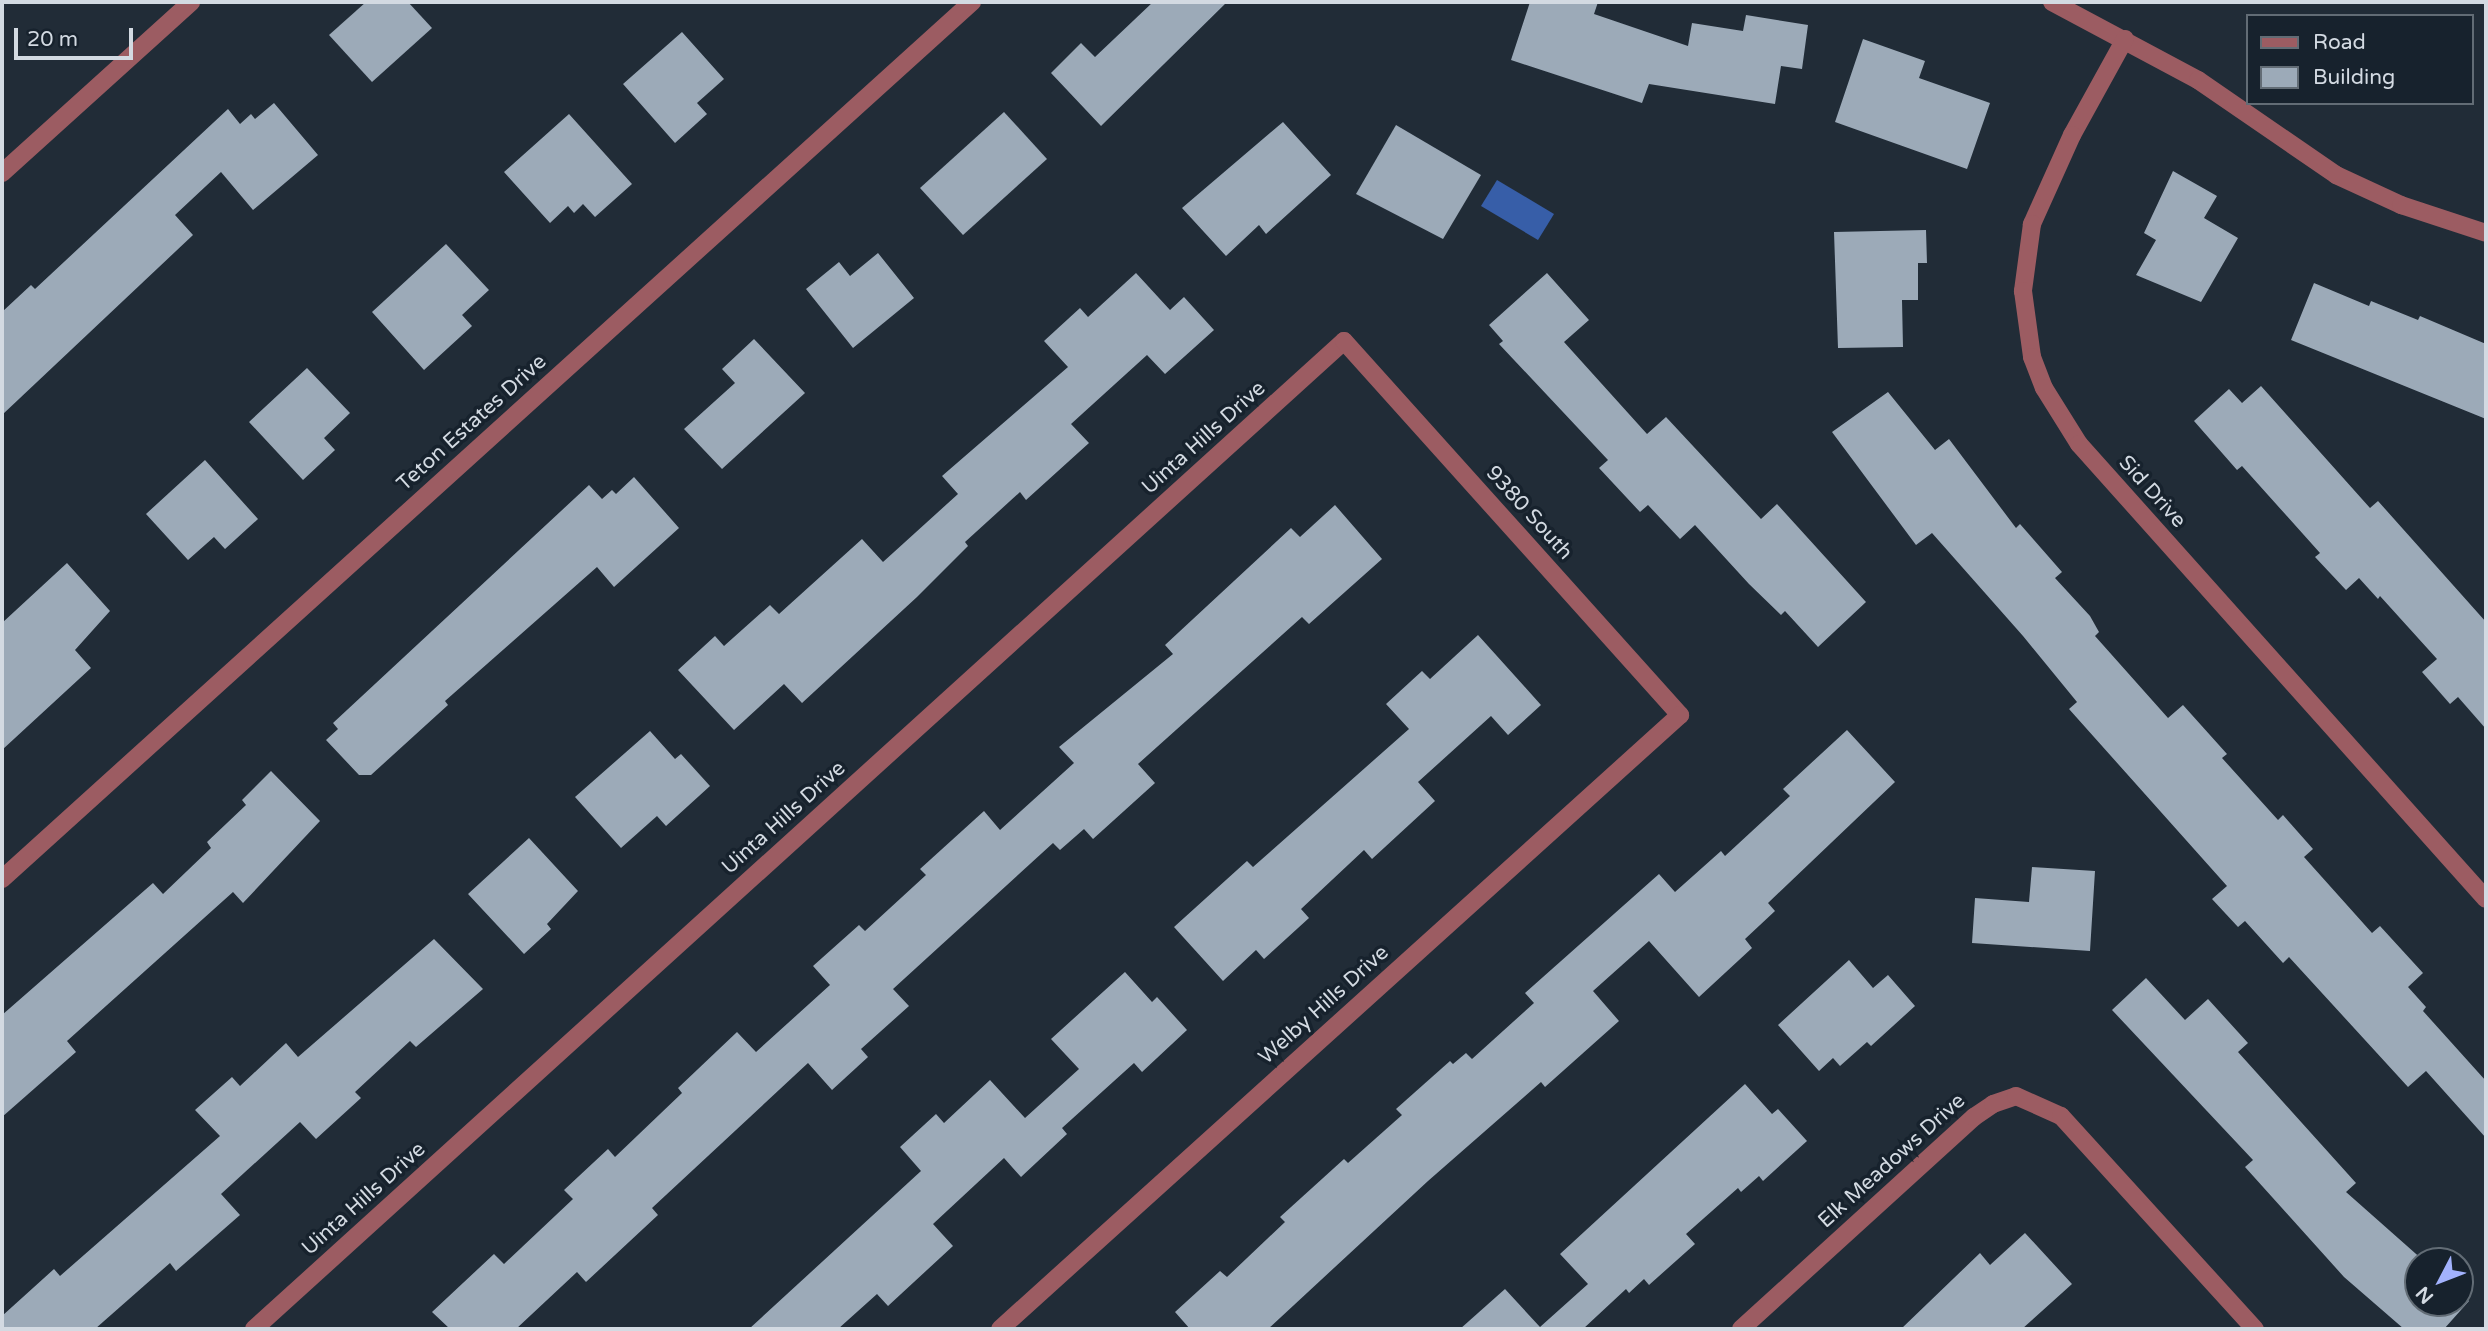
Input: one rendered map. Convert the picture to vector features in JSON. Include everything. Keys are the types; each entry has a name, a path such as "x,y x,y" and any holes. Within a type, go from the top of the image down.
{"street":[{"path":"2,173 191,2"},
{"name":"Teton Estates Drive","path":"2,879 972,2"},
{"path":"2052,2 2125,38 2198,80 2336,175 2401,205 2486,233"},
{"name":"Sid Drive","path":"2125,38 2072,135 2032,224 2022,291 2030,347 2044,388 2079,444 2486,899"},
{"name":"9380 South","path":"1344,341 1680,715"},
{"name":"Uinta Hills Drive","path":"254,1329 1344,341"},
{"name":"Welby Hills Drive","path":"1000,1329 1680,715"},
{"name":"Elk Meadows Drive","path":"1741,1329 1973,1117 2016,1096 2061,1116 2255,1329"}],"water":[{"path":"1497,180 1554,214 1538,240 1481,206"}],"building":[{"path":"366,2 408,2 432,28 372,82 329,35"},
{"path":"1153,2 1227,2 1101,126 1051,73 1081,43 1095,57"},
{"path":"1530,2 1598,2 1594,14 1688,46 1692,23 1743,31 1746,15 1808,25 1802,69 1781,66 1775,104 1649,84 1642,103 1511,60"},
{"path":"682,32 724,79 697,103 707,114 675,143 623,84"},
{"path":"1863,39 1925,61 1919,78 1990,103 1967,169 1835,122"},
{"path":"274,103 318,155 253,210 221,172 175,215 193,235 2,415 2,312 31,285 35,289 228,109 240,124 251,114 255,119"},
{"path":"1004,112 1047,159 963,235 920,188"},
{"path":"569,114 632,184 595,217 583,204 574,213 568,206 550,223 504,172"},
{"path":"1283,122 1331,175 1266,234 1259,225 1226,256 1182,208"},
{"path":"1396,125 1481,175 1443,239 1356,194"},
{"path":"2173,171 2217,196 2204,218 2238,238 2201,302 2136,275 2156,240 2144,233"},
{"path":"1926,230 1927,263 1918,263 1918,300 1902,300 1903,347 1838,348 1834,232"},
{"path":"446,244 489,290 462,315 472,326 424,370 372,312"},
{"path":"878,253 914,298 853,348 806,289 839,262 850,276"},
{"path":"1136,273 1170,310 1184,297 1214,330 1165,374 1147,355 1071,424 1089,443 1026,500 1020,492 965,542 968,546 917,597 802,703 784,684 734,730 678,670 715,636 724,646 770,605 779,614 862,539 883,562 958,494 942,476 1068,367 1044,341 1080,308 1088,317"},
{"path":"1547,273 1589,320 1564,342 1647,434 1666,417 1761,519 1777,504 1866,602 1818,647 1785,611 1781,615 1749,584 1695,525 1680,539 1648,505 1640,512 1599,468 1608,460 1499,344 1503,341 1489,325"},
{"path":"2314,283 2369,306 2371,301 2418,320 2420,316 2486,344 2486,419 2291,340"},
{"path":"754,339 805,393 722,469 684,429 735,383 722,369"},
{"path":"307,368 350,413 324,438 335,450 303,480 249,422"},
{"path":"2261,386 2370,508 2378,501 2486,622 2486,729 2458,697 2450,704 2422,672 2437,659 2380,596 2378,599 2359,578 2346,590 2315,557 2320,553 2242,466 2237,470 2194,421 2229,389 2242,403"},
{"path":"1888,392 1935,450 1949,439 2016,528 2020,524 2062,572 2055,578 2090,616 2099,632 2095,636 2168,718 2183,705 2227,754 2222,758 2278,820 2283,815 2313,849 2304,857 2372,933 2380,926 2423,973 2408,987 2426,1007 2423,1011 2486,1081 2486,1138 2426,1071 2408,1087 2289,957 2283,963 2245,921 2238,927 2212,899 2227,886 2069,709 2077,702 2023,636 1932,533 1916,545 1832,432"},
{"path":"205,460 258,519 225,549 214,537 188,560 146,514"},
{"path":"634,477 679,528 614,587 597,567 445,701 448,705 371,775 359,775 326,740 338,729 333,723 589,485 602,499 612,490 616,494"},
{"path":"1335,505 1382,559 1309,624 1302,617 1138,764 1155,783 1093,839 1084,829 1060,850 1053,843 893,989 909,1006 861,1049 868,1057 832,1090 808,1063 652,1208 658,1215 586,1282 577,1272 516,1329 450,1329 432,1312 494,1254 504,1264 573,1199 564,1190 608,1149 615,1157 682,1093 678,1088 737,1032 756,1052 830,985 813,966 859,925 865,931 926,875 920,869 984,811 1000,830 1074,763 1059,747 1173,654 1165,645 1291,528 1300,537"},
{"path":"67,563 110,611 75,650 91,668 2,750 2,623"},
{"path":"1478,635 1541,705 1508,735 1491,716 1418,782 1435,801 1372,859 1364,850 1301,909 1309,918 1264,959 1256,950 1223,981 1174,927 1247,861 1253,867 1409,729 1386,704 1422,671 1430,679"},
{"path":"1847,730 1895,782 1768,903 1775,911 1745,939 1752,948 1699,997 1649,941 1593,991 1619,1021 1545,1087 1541,1082 1428,1181 1268,1329 1190,1329 1175,1312 1220,1271 1227,1277 1285,1222 1280,1217 1344,1159 1348,1163 1402,1115 1396,1109 1450,1061 1453,1064 1466,1053 1472,1059 1534,1003 1525,993 1659,874 1675,892 1721,851 1725,856 1790,796 1783,789"},
{"path":"650,731 675,759 681,754 710,786 666,826 657,816 621,848 575,797"},
{"path":"271,771 320,821 243,903 233,892 67,1041 76,1052 2,1117 2,1015 153,883 163,894 211,848 207,842 246,805 242,800"},
{"path":"529,838 578,891 547,924 551,929 524,954 468,894"},
{"path":"2032,867 2095,871 2090,951 1972,943 1975,898 2029,902"},
{"path":"434,939 483,989 416,1047 410,1041 355,1092 361,1098 316,1139 300,1122 221,1194 240,1215 176,1271 170,1263 95,1329 2,1329 2,1316 54,1269 60,1276 220,1136 195,1110 232,1077 240,1086 286,1043 298,1057"},
{"path":"1849,960 1873,988 1888,975 1915,1006 1871,1046 1867,1042 1840,1066 1833,1058 1819,1071 1778,1025"},
{"path":"1125,972 1152,1002 1157,997 1187,1030 1142,1072 1134,1063 1062,1128 1067,1134 1021,1177 1004,1158 933,1224 953,1246 888,1306 877,1294 838,1329 749,1329 921,1171 900,1147 936,1114 944,1123 990,1080 1025,1118 1079,1069 1051,1039"},
{"path":"2146,978 2185,1020 2208,999 2248,1043 2238,1052 2356,1183 2346,1192 2408,1247 2404,1247 2404,1317 2455,1317 2444,1329 2404,1329 2344,1277 2245,1167 2253,1160 2112,1010"},
{"path":"1745,1084 1772,1114 1778,1109 1807,1141 1763,1181 1759,1176 1741,1192 1738,1188 1686,1234 1695,1244 1649,1285 1644,1279 1629,1293 1626,1289 1583,1329 1460,1329 1505,1289 1540,1327 1588,1284 1560,1254"},
{"path":"2025,1233 2072,1284 2022,1329 1901,1329 1980,1253 1990,1265"}]}
